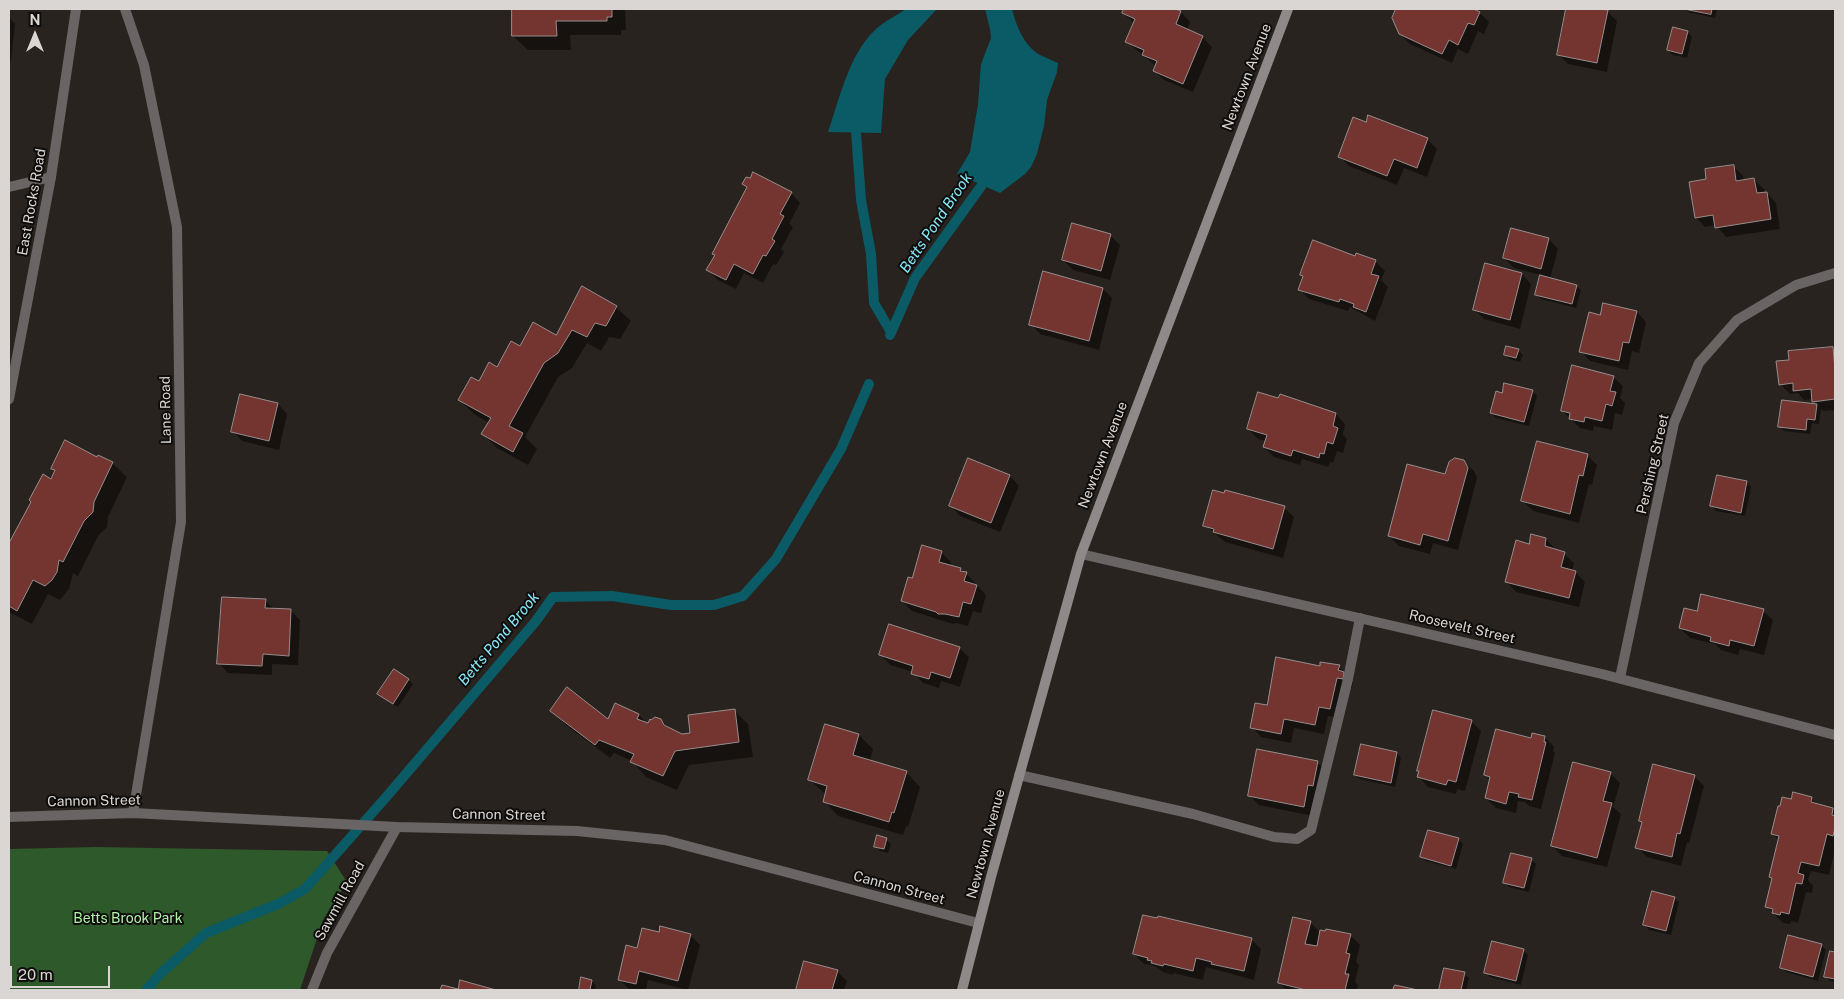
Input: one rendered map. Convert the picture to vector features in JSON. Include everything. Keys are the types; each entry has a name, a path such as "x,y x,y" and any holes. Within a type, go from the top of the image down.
{"main road":[{"name":"Newtown Avenue","path":"962,990 978,923 1081,554 1288,9"}],"street":[{"name":"East Rocks Road","path":"9,399 51,177 76,9"},
{"name":"Lane Road","path":"125,9 144,65 177,226 181,522 133,813"},
{"path":"9,187 51,177"},
{"name":"Pershing Street","path":"1620,678 1674,423 1699,363 1737,320 1796,285 1835,273"},
{"name":"Roosevelt Street","path":"1081,554 1620,678 1835,736"},
{"path":"1019,775 1192,814 1274,837 1297,839 1311,830 1348,679 1360,618"},
{"name":"Cannon Street","path":"9,817 133,813 336,824 577,831 664,840 978,923"},
{"name":"Sawmill Road","path":"312,990 327,952 393,826"}],"green space":[{"name":"Betts Brook Park","path":"95,847 327,851 347,882 323,920 300,990 9,990 9,849"}],"water":[{"path":"906,9 937,9 908,40 885,79 881,133 828,132 846,78 858,52 878,27"},
{"path":"985,9 1012,9 1018,28 1029,46 1040,55 1058,63 1057,72 1047,100 1044,126 1037,154 1031,167 1025,174 1000,193 957,174 970,152 978,104 981,64 991,38"}],"building":[{"path":"512,9 612,9 612,17 607,17 607,21 556,21 557,36 512,36"},
{"path":"1124,9 1176,9 1181,11 1176,24 1203,36 1183,84 1153,71 1157,61 1142,55 1144,50 1125,42 1135,19 1122,13"},
{"path":"1396,9 1474,9 1480,12 1474,25 1468,23 1458,45 1449,40 1442,54 1399,34 1392,18"},
{"path":"1566,9 1608,10 1597,63 1557,55"},
{"path":"1684,9 1712,9 1711,14"},
{"path":"1673,27 1688,31 1682,54 1667,50"},
{"path":"1368,115 1428,138 1417,168 1394,159 1387,176 1338,157 1353,117 1366,122"},
{"path":"1734,165 1736,181 1754,178 1757,193 1767,192 1771,219 1715,228 1713,215 1695,218 1689,182 1706,179 1705,169"},
{"path":"753,172 792,192 780,214 784,216 772,239 775,241 766,256 763,255 753,274 734,264 726,280 706,270 715,255 712,254 747,187 742,184 746,177 750,178"},
{"path":"1072,223 1111,234 1101,271 1062,260"},
{"path":"1511,228 1549,238 1541,269 1503,258"},
{"path":"1313,240 1355,256 1356,253 1376,260 1371,274 1379,276 1366,312 1353,307 1354,304 1340,299 1339,302 1298,290 1303,276 1300,275"},
{"path":"1485,263 1522,273 1510,320 1473,310"},
{"path":"1043,271 1103,288 1089,341 1029,325"},
{"path":"1540,275 1577,285 1572,304 1535,295"},
{"path":"582,286 617,306 606,326 595,323 587,337 572,330 558,353 544,363 509,426 523,433 513,452 481,434 491,418 458,400 471,377 479,381 489,362 497,367 511,341 520,346 533,322 556,335"},
{"path":"1603,303 1637,311 1629,343 1623,342 1619,361 1579,352 1589,312 1600,315"},
{"path":"1506,346 1519,349 1516,358 1504,355"},
{"path":"1833,347 1835,399 1812,402 1811,389 1793,391 1793,383 1779,385 1776,361 1789,360 1788,351"},
{"path":"1572,365 1614,376 1610,391 1616,392 1612,406 1606,404 1602,421 1585,417 1584,422 1569,419 1570,413 1561,411"},
{"path":"1504,383 1533,390 1524,422 1490,413 1496,391 1502,393"},
{"path":"1258,392 1278,398 1280,394 1336,413 1333,426 1338,428 1333,444 1327,442 1324,454 1320,453 1319,458 1293,450 1291,456 1263,447 1267,435 1247,429"},
{"path":"240,394 278,403 269,441 231,432"},
{"path":"1782,400 1817,404 1815,420 1807,419 1806,430 1778,427"},
{"path":"65,440 97,457 98,455 113,462 94,502 93,512 84,521 63,562 59,560 57,572 52,580 45,586 33,580 17,611 9,606 9,543 31,502 29,500 43,474 51,479 55,470 51,469"},
{"path":"1537,441 1588,454 1583,476 1579,475 1570,514 1521,501"},
{"path":"968,458 1010,475 991,523 949,506"},
{"path":"1455,458 1464,460 1468,468 1448,541 1423,534 1420,545 1388,536 1407,464 1445,474 1449,462"},
{"path":"1717,475 1747,481 1741,513 1710,506"},
{"path":"1213,490 1224,493 1225,490 1285,506 1273,549 1213,532 1214,529 1203,526"},
{"path":"1531,534 1546,538 1545,546 1565,552 1561,567 1576,571 1569,598 1505,582 1516,540 1529,544"},
{"path":"922,545 942,551 939,562 961,568 960,571 967,572 964,581 977,585 971,604 963,602 959,617 938,614 901,601 908,577 912,578"},
{"path":"1701,594 1764,609 1754,646 1730,640 1729,646 1710,641 1711,637 1679,628 1684,608 1697,611"},
{"path":"222,597 266,599 265,608 291,609 289,656 263,654 262,666 217,664"},
{"path":"889,624 960,647 950,678 931,672 929,679 911,674 913,666 879,655"},
{"path":"1276,657 1320,666 1320,662 1340,665 1338,670 1344,672 1343,679 1337,678 1330,709 1319,707 1315,725 1284,719 1281,734 1250,728 1255,703 1267,705"},
{"path":"394,669 409,679 393,704 377,694"},
{"path":"567,687 608,719 615,703 639,714 637,719 648,723 650,719 655,717 661,719 664,725 682,734 690,733 688,715 735,709 739,742 675,751 663,776 630,762 634,754 599,740 595,745 550,711"},
{"path":"1433,710 1472,720 1456,782 1448,780 1446,785 1417,777"},
{"path":"825,724 859,734 853,755 907,771 894,813 892,812 889,822 823,802 827,786 808,780"},
{"path":"1496,729 1531,738 1532,733 1545,736 1544,742 1546,742 1532,800 1518,797 1519,794 1509,792 1506,804 1485,798 1490,777 1484,775"},
{"path":"1361,744 1397,752 1391,783 1354,775"},
{"path":"1257,749 1318,761 1313,786 1308,785 1304,807 1248,796"},
{"path":"1573,762 1611,772 1603,801 1612,803 1597,858 1551,846"},
{"path":"1653,764 1695,775 1680,834 1677,833 1672,857 1635,848 1642,822 1639,821"},
{"path":"1793,792 1812,797 1811,802 1833,808 1832,815 1835,816 1835,829 1833,836 1827,834 1819,866 1801,862 1798,873 1804,875 1802,884 1796,883 1789,914 1781,912 1780,915 1772,913 1773,909 1765,907 1772,878 1769,877 1779,836 1771,834 1782,797 1791,799"},
{"path":"1428,830 1459,838 1451,866 1420,857"},
{"path":"877,835 887,838 884,849 874,847"},
{"path":"1511,853 1532,858 1524,888 1503,883"},
{"path":"1652,891 1675,897 1666,931 1643,925"},
{"path":"1143,915 1157,918 1158,916 1252,938 1244,971 1211,964 1212,962 1196,958 1193,971 1151,963 1152,961 1147,960 1148,958 1133,954"},
{"path":"1293,917 1311,921 1305,944 1317,946 1320,930 1325,931 1326,929 1351,934 1346,953 1350,954 1345,974 1349,974 1345,990 1306,990 1278,983"},
{"path":"660,926 691,934 678,981 639,971 636,984 618,980 626,945 637,948 642,928 659,932"},
{"path":"1788,935 1822,944 1813,977 1780,968"},
{"path":"1492,941 1524,949 1516,981 1484,973"},
{"path":"1830,951 1835,952 1835,979 1824,977"},
{"path":"804,961 838,970 832,990 796,990"},
{"path":"1444,968 1465,972 1461,990 1439,990"},
{"path":"581,977 592,980 590,990 579,990"},
{"path":"460,980 496,990 440,990 442,985 458,989"},
{"path":"1395,985 1418,990 1393,990"}],"waterway":[{"name":"Betts Pond Brook","path":"857,119 856,132 861,200 871,254 874,303 891,332"},
{"name":"Betts Pond Brook","path":"890,335 915,278 982,185 987,173"},
{"name":"Betts Pond Brook","path":"146,990 161,973 206,933 278,904 305,889 536,621 553,597 612,596 671,605 714,605 743,596 776,559 841,449 869,384"}]}
